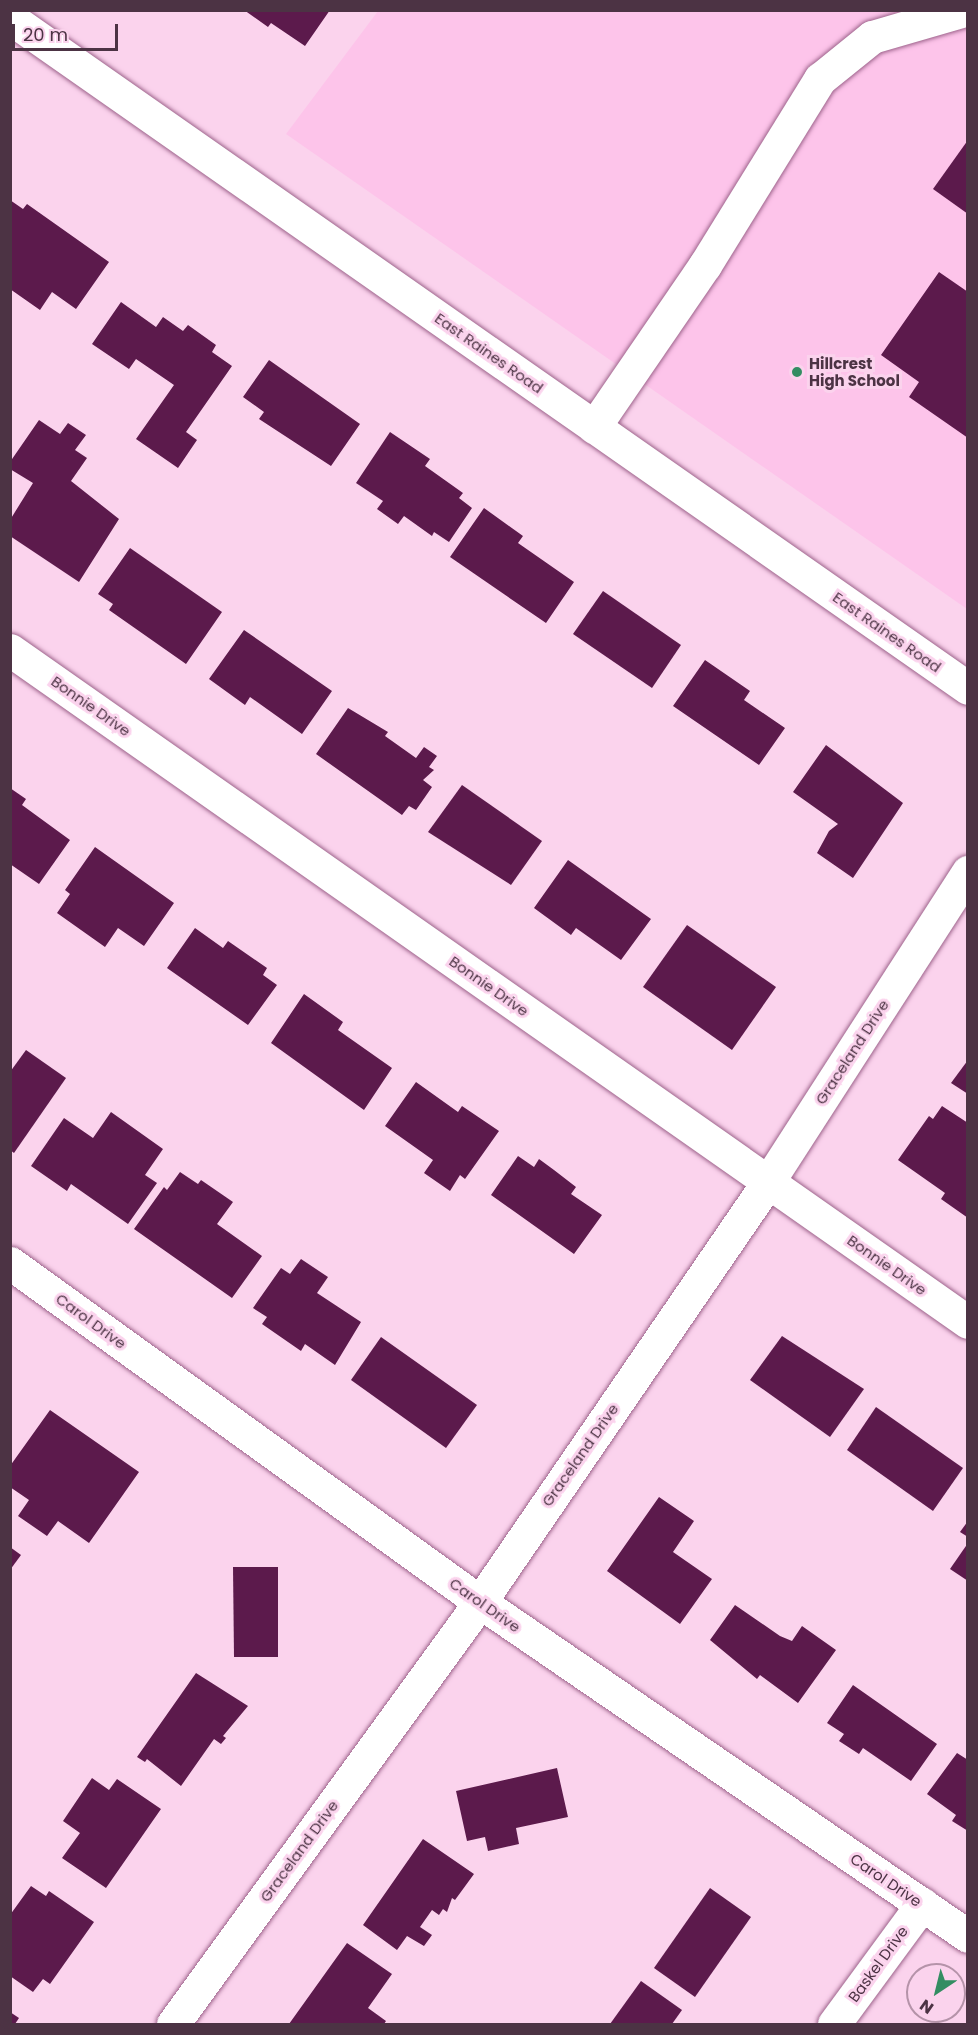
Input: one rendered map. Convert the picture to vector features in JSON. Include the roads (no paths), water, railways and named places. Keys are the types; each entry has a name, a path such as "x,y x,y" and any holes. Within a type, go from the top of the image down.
{"street":[{"path":"594,427 705,265 820,79 872,37 965,10"},
{"name":"East Raines Road","path":"10,18 968,687"},
{"name":"Bonnie Drive","path":"10,650 968,1322"},
{"name":"Graceland Drive","path":"173,2025 480,1602 768,1182 968,872"},
{"name":"Carol Drive","path":"15,1276 480,1602 968,1936"},
{"name":"Baskel Drive","path":"834,2025 922,1904"}],"place":[{"name":"Hillcrest High School","path":"797,372"}]}
